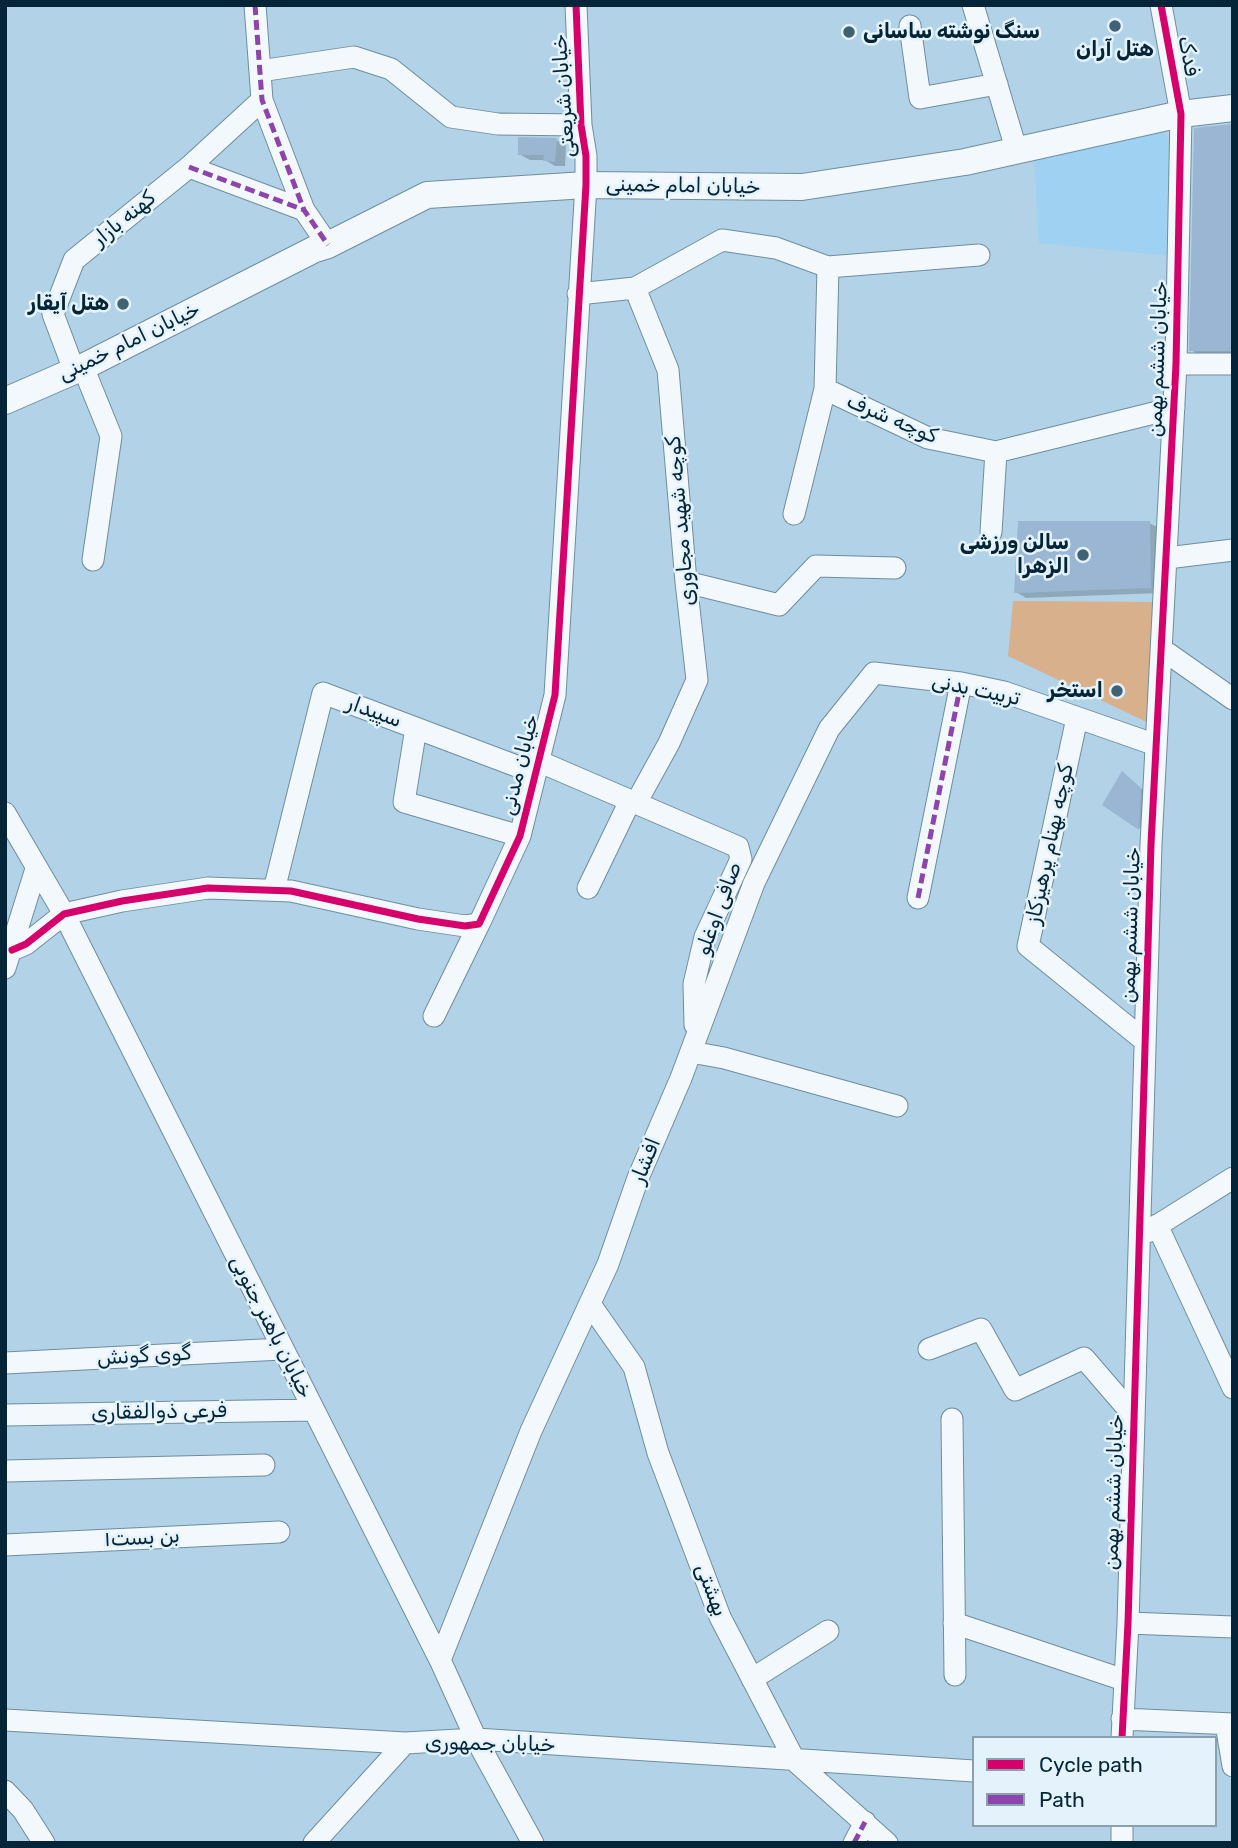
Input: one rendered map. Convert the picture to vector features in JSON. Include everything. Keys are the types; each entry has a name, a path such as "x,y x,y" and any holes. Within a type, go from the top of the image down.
{"main road":[{"name":"خیابان امام خمینی","path":"5,401 78,368 427,195 586,185 802,187 1017,152 1181,114 1233,108"}],"street":[{"path":"255,5 262,100 304,210 328,245"},
{"name":"خیابان شریعتی","path":"576,5 586,185"},
{"path":"973,5 1017,152"},
{"name":"فدک","path":"1161,5 1181,114"},
{"path":"910,26 920,98 996,84"},
{"path":"260,71 354,57 391,69 451,117 498,124 581,124"},
{"name":"کهنه بازار","path":"93,560 111,436 53,314 74,260 189,167 262,100"},
{"name":"خیابان ششم بهمن","path":"1122,1728 1134,1416 1148,1231 1145,1041 1156,745 1176,364 1181,114"},
{"path":"189,167 304,210"},
{"name":"خیابان مدنی","path":"435,1016 520,836 555,695 586,185"},
{"path":"578,294 635,288 722,240 776,248 828,267 979,255"},
{"name":"کوچه شرف","path":"828,267 825,389 928,438 996,452 1174,408"},
{"name":"کوچه شهید مجاوری","path":"588,888 633,802 669,743 698,680 686,582 668,370 635,288"},
{"path":"1176,364 1233,364"},
{"path":"794,514 825,389"},
{"path":"990,532 996,452"},
{"path":"1167,558 1233,550"},
{"path":"686,582 779,605 817,566 895,568"},
{"path":"1163,650 1233,699"},
{"name":"تربیت بدنی","path":"874,673 961,683 1004,692 1156,745"},
{"name":"افشار","path":"440,1661 531,1431 608,1265 638,1178 693,1045 754,883 829,729 874,673"},
{"path":"918,898 961,683"},
{"name":"سپیدار","path":"274,890 323,693 416,728 537,767 633,802"},
{"name":"کوچه بهنام پرهیزکاز","path":"1077,718 1028,946 1145,1041"},
{"path":"416,728 404,802 520,836"},
{"name":"صافی اوغلو","path":"633,802 737,847 741,859 705,937 694,984 693,1045"},
{"name":"خیابان باهنر جنوبی","path":"5,813 64,914 440,1661 476,1739 533,1843"},
{"path":"8,956 36,869"},
{"path":"8,956 64,914 122,901 208,888 290,891 418,919 466,926 479,924"},
{"path":"693,1045 724,1058 897,1106"},
{"path":"1233,1178 1148,1231 1233,1388"},
{"name":"بهشتی","path":"590,1304 634,1367 658,1453 720,1618 795,1761 887,1843"},
{"path":"929,1349 981,1329 1015,1390 1084,1357 1134,1416"},
{"name":"گوی گونش","path":"5,1363 282,1349"},
{"name":"فرعی ذوالفقاری","path":"5,1415 313,1410"},
{"path":"952,1419 955,1675"},
{"path":"5,1471 264,1465"},
{"name":"بن بست۱","path":"5,1545 279,1532"},
{"path":"954,1623 1124,1681"},
{"path":"1128,1623 1233,1627"},
{"path":"752,1679 828,1631"},
{"name":"خیابان جمهوری","path":"5,1720 405,1743 476,1739 972,1771"},
{"path":"1122,1728 1229,1724 1233,1766"},
{"path":"314,1843 405,1743"},
{"path":"5,1791 23,1810 44,1843"},
{"path":"854,1843 865,1822"}],"shaded area":[{"path":"1161,130 1173,142 1170,256 1039,243 1034,156"},
{"name":"استخر","path":"1013,601 1153,602 1153,725 1008,656"}],"building":[{"path":"1233,124 1233,351 1189,351 1194,128"},
{"path":"518,137 557,138 555,162 543,161 544,155 518,155"},
{"name":"سالن ورزشی الزهرا","path":"1018,521 1150,521 1151,588 1014,593"},
{"path":"1122,771 1141,788 1139,830 1102,805"}],"marked path":[{"path":"255,5 262,100 304,210 328,245"},
{"path":"189,167 304,210"},
{"path":"918,898 961,683"},
{"path":"854,1843 865,1822"}],"cycle path":[{"path":"12,950 26,944 64,914 122,901 208,888 291,891 418,919 465,926 479,924 520,836 555,695 586,185 576,5"},
{"path":"1122,1736 1128,1623 1151,844 1176,364 1181,114 1161,5"}],"place":[{"name":"هتل آران","path":"1115,26"},
{"name":"سنگ نوشته ساسانی","path":"849,32"},
{"name":"هتل آیقار","path":"123,304"},
{"name":"سالن ورزشی الزهرا","path":"1083,555"},
{"name":"استخر","path":"1117,691"}]}
